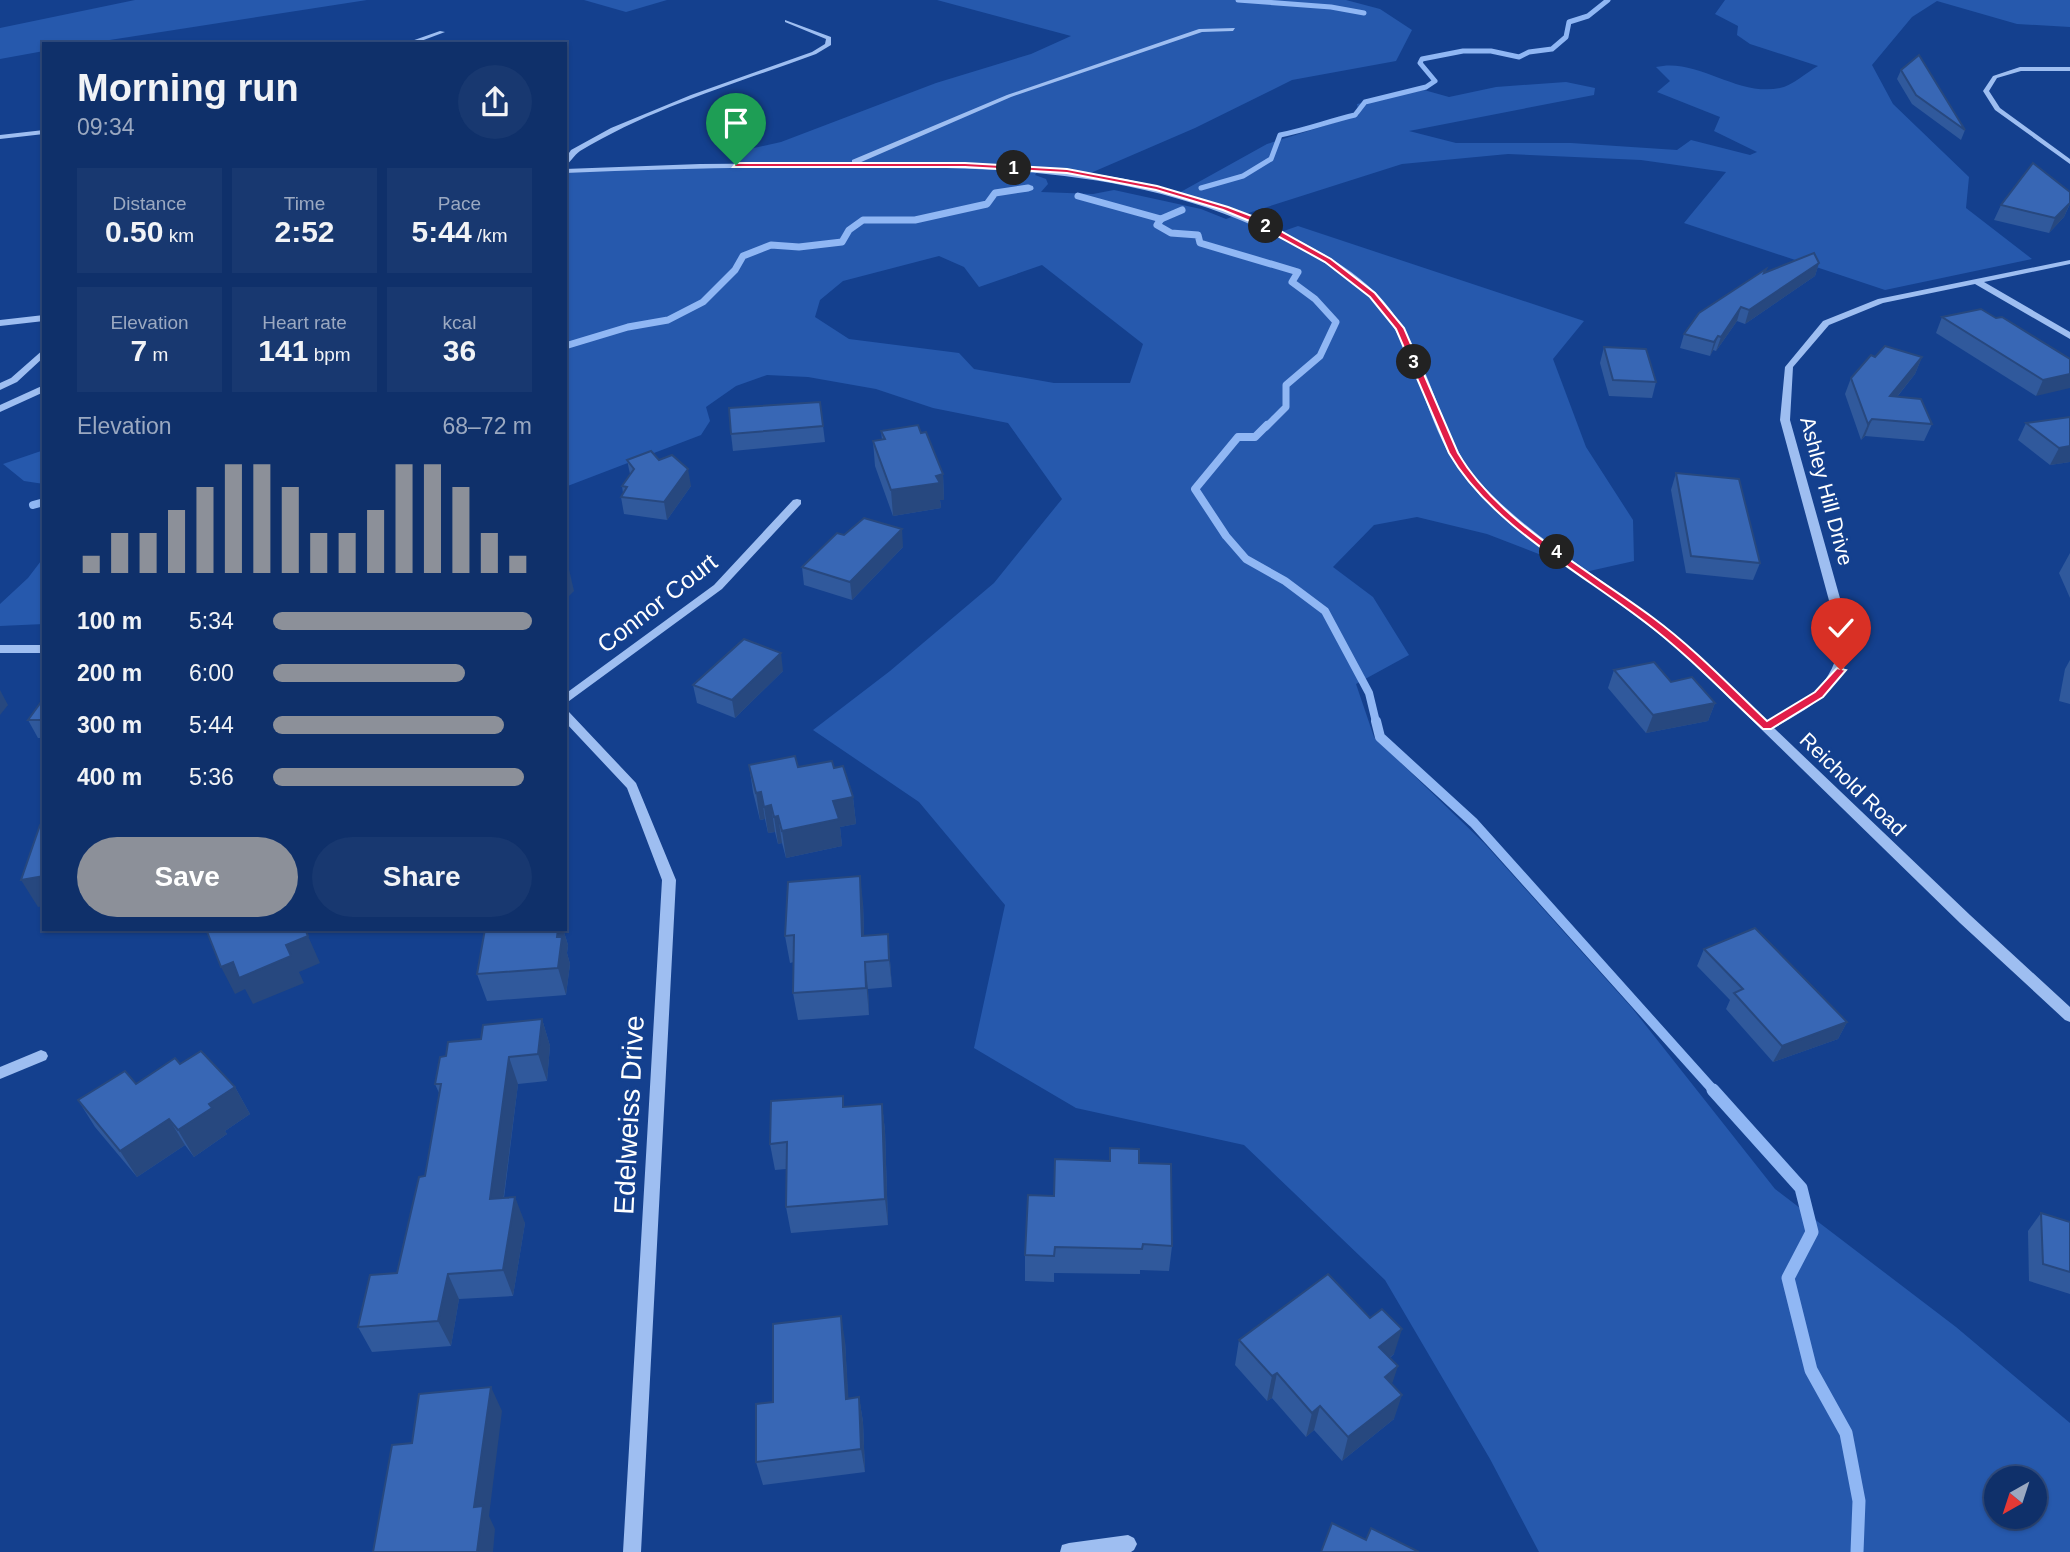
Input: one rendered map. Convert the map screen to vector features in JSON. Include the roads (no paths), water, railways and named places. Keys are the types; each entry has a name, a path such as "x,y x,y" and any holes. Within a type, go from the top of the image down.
{"street":[{"path":"567,161 574,152 614,130 693,96 814,53 828,45 829,38 788,21"},
{"path":"848,165 1009,96 1201,30 1233,29"},
{"path":"412,42 442,32"},
{"path":"2070,69 2020,69 1995,77 1986,91 1997,109 2070,162"},
{"path":"0,137 42,132"},
{"name":"Reichold Road","path":"567,171 630,167 965,165 1067,171 1157,188 1226,208 1328,260 1373,295 1400,328 1453,453 1476,485 1510,518 1687,651 1965,919 2070,1016"},
{"name":"Ashley Hill Drive","path":"1767,727 1819,695 1841,670 1845,656 1843,625 1785,420 1789,367 1826,323 1881,301 2070,262"},
{"path":"1976,281 2070,336"},
{"path":"0,323 42,319"},
{"path":"0,387 15,380 42,354"},
{"path":"0,410 42,389"},
{"name":"Connor Court","path":"567,699 718,587 797,502"},
{"path":"0,649 42,649"},
{"name":"Edelweiss Drive","path":"567,717 632,786 668,880 632,1552"},
{"path":"0,1073 41,1056"},
{"path":"1069,1552 1128,1544"}],"waterway":[{"path":"1238,0 1331,7 1364,13"},
{"path":"1201,188 1243,176 1271,159 1280,135 1355,115 1365,102 1426,87 1435,81 1420,63 1422,59 1463,51 1491,51 1519,57 1529,52 1552,49 1566,37 1569,22 1588,16 1608,0"},
{"path":"567,345 628,327 668,320 703,302 735,270 743,256 771,245 799,247 842,242 849,230 863,220 915,220 987,204 995,193 1028,188"},
{"path":"1015,190 1031,188"},
{"path":"1078,196 1161,219"},
{"path":"1161,219 1182,210"},
{"path":"1161,219 1157,225 1171,233 1198,235 1200,243 1298,272 1292,282 1315,299 1336,322 1320,356 1286,385 1286,407 1266,427"},
{"path":"1267,425 1255,437 1238,437 1195,489 1226,536 1246,559 1285,581 1325,611 1369,693 1376,722"},
{"path":"33,505 42,503"},
{"path":"1376,721 1380,737 1474,823 1715,1092"},
{"path":"1713,1090 1801,1188 1812,1232 1788,1278 1811,1370 1846,1433 1859,1501 1857,1552"}]}
